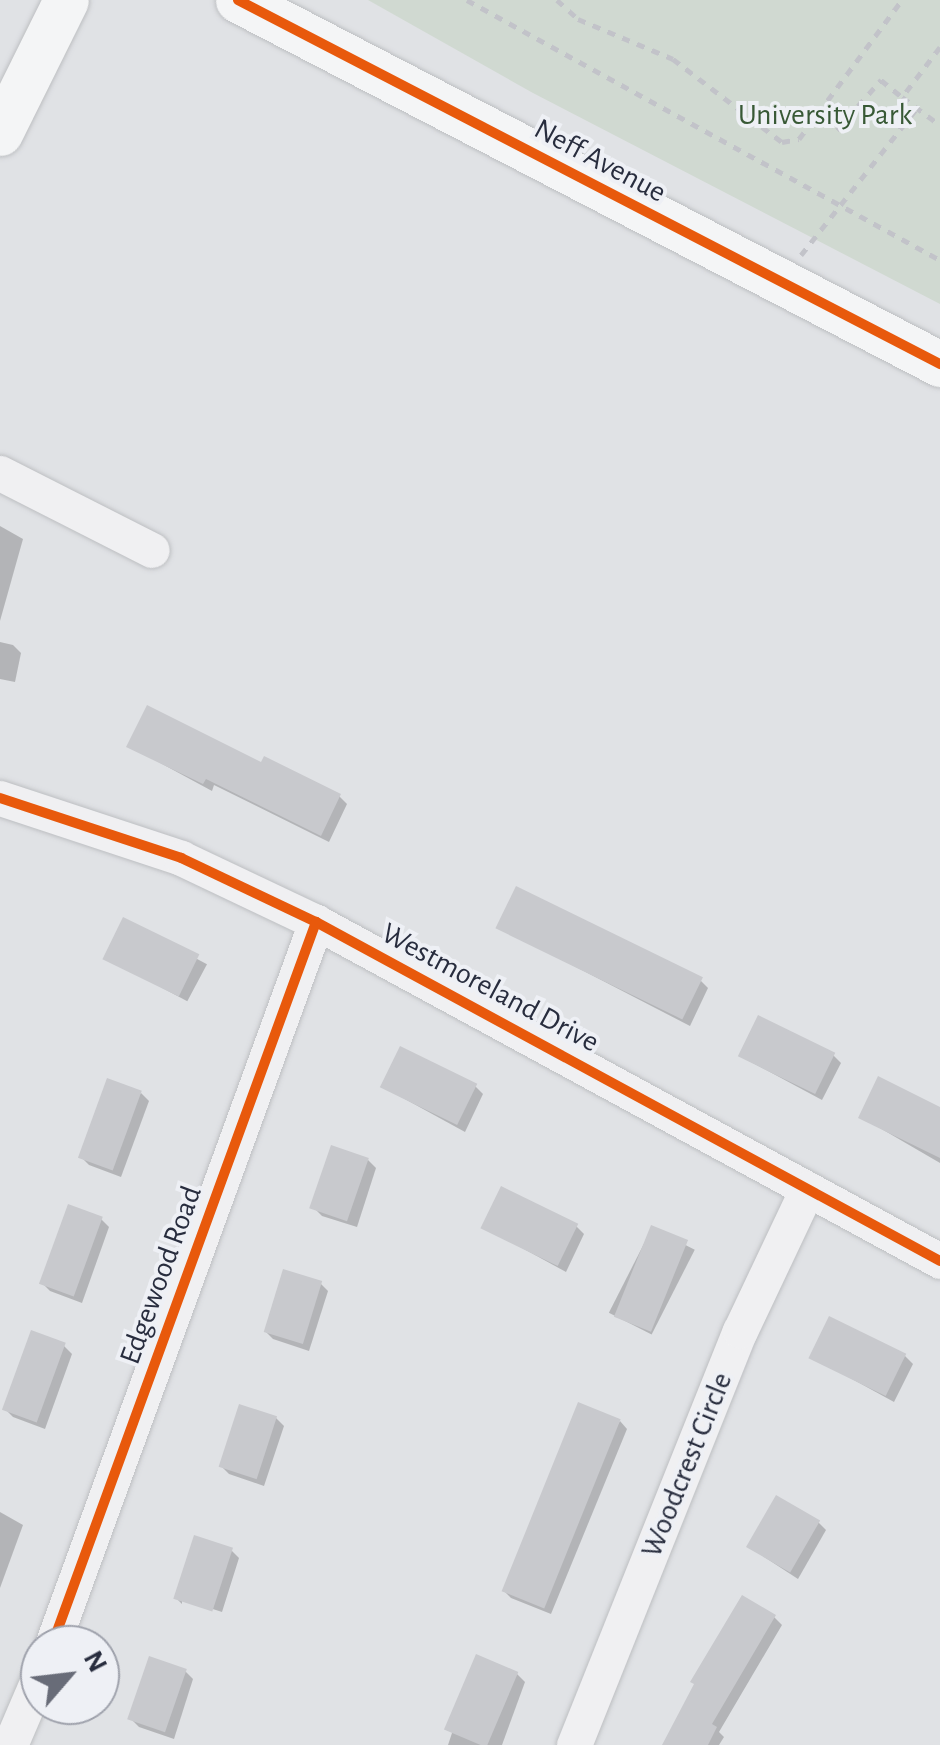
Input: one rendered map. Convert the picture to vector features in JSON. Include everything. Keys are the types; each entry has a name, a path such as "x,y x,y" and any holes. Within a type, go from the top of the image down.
{"main road":[{"path":"0,133 66,0"},
{"name":"Neff Avenue","path":"238,0 940,364"}],"street":[{"path":"0,473 152,550"},
{"name":"Westmoreland Drive","path":"0,798 181,858 316,922 940,1260"},
{"name":"Edgewood Road","path":"59,1625 316,922"},
{"name":"Woodcrest Circle","path":"574,1745 740,1331 807,1189"},
{"path":"10,1745 20,1722"}],"path":[{"path":"467,0 940,260"},
{"path":"557,0 578,19 672,58 782,142 799,139 902,0"},
{"path":"902,97 940,47"},
{"path":"821,106 837,130 881,80 940,125"},
{"path":"780,282 917,108"}],"green space":[{"name":"University Park","path":"368,0 940,0 940,304 533,93"}],"building":[{"path":"147,705 261,762 264,756 341,794 321,836 206,779 203,784 126,747"},
{"path":"516,886 703,977 682,1019 495,928"},
{"path":"123,917 199,954 179,997 102,959"},
{"path":"758,1015 835,1053 815,1094 738,1056"},
{"path":"400,1046 477,1084 457,1125 380,1087"},
{"path":"878,1076 940,1107 940,1158 858,1118"},
{"path":"107,1078 142,1091 113,1171 78,1158"},
{"path":"331,1145 369,1158 347,1221 309,1208"},
{"path":"501,1186 578,1224 558,1266 480,1228"},
{"path":"68,1204 103,1217 74,1297 39,1284"},
{"path":"651,1225 688,1240 651,1332 614,1317"},
{"path":"283,1269 322,1281 303,1344 264,1332"},
{"path":"829,1316 906,1354 886,1396 808,1358"},
{"path":"31,1330 66,1343 37,1423 2,1410"},
{"path":"578,1402 621,1419 544,1608 502,1591"},
{"path":"239,1404 277,1416 257,1479 219,1467"},
{"path":"776,1495 820,1520 790,1572 746,1547"},
{"path":"194,1535 233,1548 212,1611 173,1599"},
{"path":"742,1595 776,1615 712,1724 717,1727 708,1745 662,1745 694,1684 690,1682"},
{"path":"476,1654 518,1672 487,1745 444,1729"},
{"path":"149,1656 187,1669 165,1732 127,1719"}],"cycle path":[{"path":"238,0 940,364"},
{"path":"0,798 181,858 316,922 940,1261"},
{"path":"59,1625 316,922"}]}
